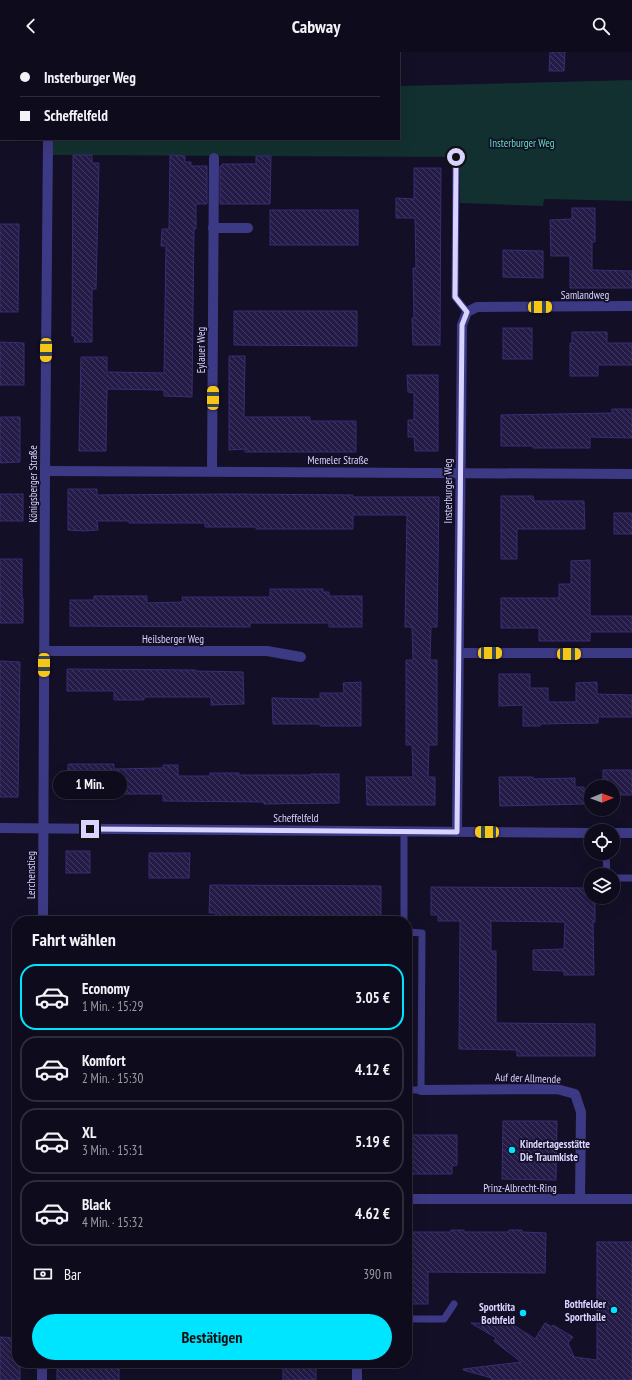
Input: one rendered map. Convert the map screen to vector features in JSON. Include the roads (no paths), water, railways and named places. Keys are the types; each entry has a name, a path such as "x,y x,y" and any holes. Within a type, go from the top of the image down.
{"street":[{"name":"Königsberger Straße","path":"44,828 48,140"},
{"name":"Eylauer Weg","path":"212,471 214,158"},
{"path":"213,228 248,228"},
{"name":"Samlandweg","path":"467,312 476,307 632,306"},
{"name":"Insterburger Weg","path":"457,832 462,325 467,312"},
{"name":"Memeler Straße","path":"45,471 632,474"},
{"name":"Heilsberger Weg","path":"44,651 267,651 302,657"},
{"path":"459,653 632,653"},
{"name":"Scheffelfeld","path":"0,828 584,833"},
{"name":"Lerchenstieg","path":"43,916 44,828"},
{"path":"620,833 632,833"},
{"name":"Auf der Allmende","path":"421,1090 557,1089 576,1094 581,1112 580,1199"},
{"name":"Prinz-Albrecht-Ring","path":"412,1199 632,1199"},
{"path":"42,1368 42,1380"},
{"path":"357,1368 357,1380"}],"lane":[{"path":"456,157 455,297 467,312"},
{"path":"404,831 404,916"},
{"path":"620,878 632,878"},
{"path":"412,932 422,933 421,1090"},
{"name":"Auf der Allmende","path":"412,1090 421,1090"},
{"path":"412,1319 444,1319 454,1304"}],"place":[{"name":"Kindertagesstätte Die Traumkiste","path":"512,1150"},
{"name":"Bothfelder Sporthalle","path":"614,1310"},
{"name":"Sportkita Bothfeld","path":"523,1313"}]}
